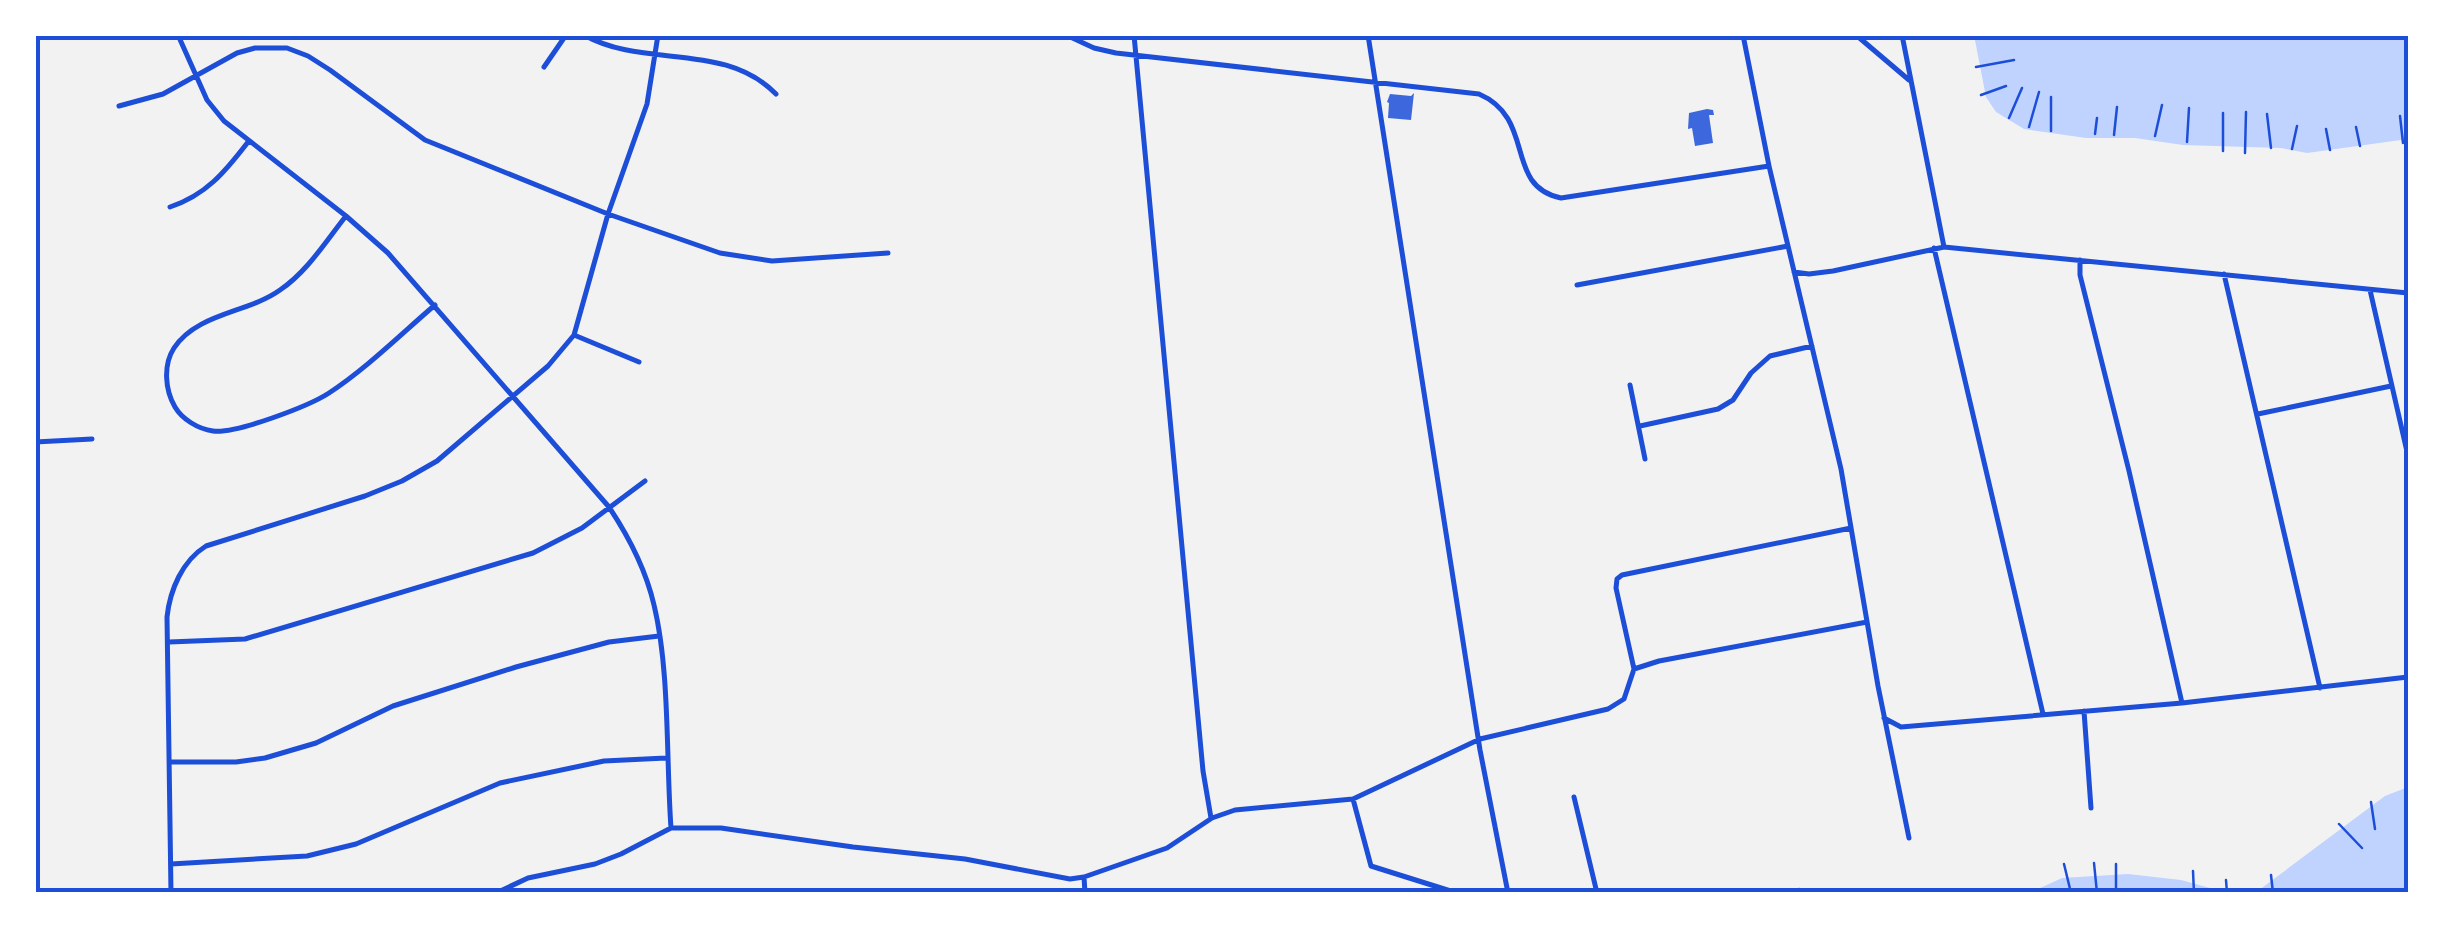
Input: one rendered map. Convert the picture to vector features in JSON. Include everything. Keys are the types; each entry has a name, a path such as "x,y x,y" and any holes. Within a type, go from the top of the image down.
{"street":[{"path":"178,35 206,100 248,142 388,253 609,507 626,532 646,580 659,636 671,828"},
{"path":"544,67 566,35"},
{"path":"584,35 610,46 740,68 764,81 776,94"},
{"path":"171,893 169,597 196,552 365,496 438,461 548,366 574,335 608,214 647,104 658,35"},
{"path":"1066,35 1094,48 1137,56 1479,94 1500,105 1514,126 1526,173 1550,196 1594,194 1769,166"},
{"path":"1134,35 1203,771 1212,818"},
{"path":"1368,35 1508,893"},
{"path":"1743,35 1852,528 1909,838"},
{"path":"1856,35 1911,82"},
{"path":"1902,35 1944,247"},
{"path":"119,106 163,94 236,53 255,48 287,48 330,70 425,140 608,214 720,254 772,261 888,254"},
{"path":"170,207 202,194 248,142"},
{"path":"346,216 292,282 264,301 196,327 174,348 166,372 171,400 178,412 213,431 303,408 348,379 436,305"},
{"path":"1577,286 1788,246"},
{"path":"1794,272 1809,274 1944,247 2408,292"},
{"path":"1934,248 2043,714"},
{"path":"2080,260 2080,275 2130,471 2182,703"},
{"path":"2224,274 2320,688"},
{"path":"2370,290 2408,456"},
{"path":"574,335 639,362"},
{"path":"1640,426 1718,408 1733,400 1750,372 1770,356 1812,346"},
{"path":"1630,385 1645,459"},
{"path":"2258,414 2392,386"},
{"path":"35,442 92,439"},
{"path":"169,642 245,639 534,553 582,528 645,481"},
{"path":"496,893 528,878 621,854 671,828 721,828 966,859 1070,879 1084,877 1167,848 1212,818 1235,810 1354,799 1480,738 1617,705 1624,699 1634,669 1616,588 1622,575 1852,528"},
{"path":"1634,669 1867,622"},
{"path":"170,762 265,758 316,743 394,706 490,674 595,645 659,636"},
{"path":"1884,718 1900,726 2182,703 2408,677"},
{"path":"2084,711 2091,808"},
{"path":"172,864 307,856 356,844 500,783 604,761 666,758"},
{"path":"1574,797 1598,893"},
{"path":"1354,799 1371,866 1457,893"},
{"path":"1084,877 1085,893"}],"path":[{"path":"1976,67 2014,60"},
{"path":"1981,95 2006,86"},
{"path":"2009,118 2022,88"},
{"path":"2029,127 2039,92"},
{"path":"2050,131 2051,97"},
{"path":"2155,136 2162,105"},
{"path":"2114,135 2117,107"},
{"path":"2188,142 2190,108"},
{"path":"2245,152 2246,112"},
{"path":"2222,151 2223,113"},
{"path":"2267,114 2271,148"},
{"path":"2400,116 2403,143"},
{"path":"2094,134 2097,118"},
{"path":"2292,150 2297,126"},
{"path":"2356,126 2360,146"},
{"path":"2326,129 2330,150"},
{"path":"2371,802 2375,829"},
{"path":"2339,824 2362,848"},
{"path":"2094,863 2097,893"},
{"path":"2064,864 2071,893"},
{"path":"2116,864 2116,893"},
{"path":"2192,871 2194,893"},
{"path":"2271,875 2273,893"},
{"path":"2226,880 2227,893"}],"water":[{"path":"1974,35 2408,35 2408,139 2307,153 2135,138 2086,138 2024,129 1996,112 1986,97"},
{"path":"2408,787 2408,893 2255,893 2385,796"},
{"path":"2128,874 2181,880 2228,893 2029,893 2062,878"}],"building":[{"path":"1414,93 1411,120 1388,118 1390,94"},
{"path":"1713,110 1714,115 1709,115 1713,143 1695,146 1692,128 1688,129 1689,113"}]}
